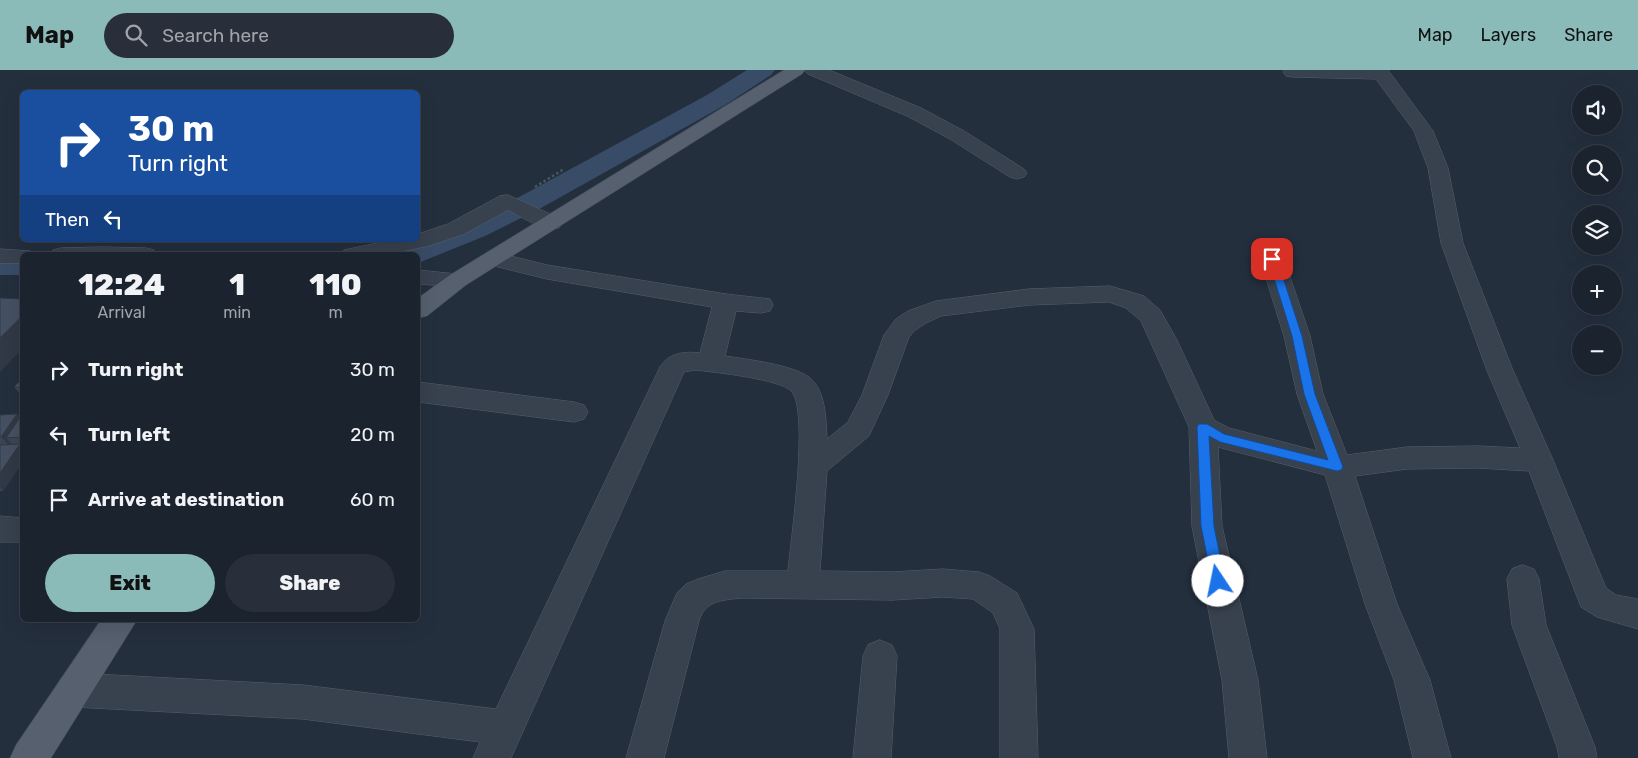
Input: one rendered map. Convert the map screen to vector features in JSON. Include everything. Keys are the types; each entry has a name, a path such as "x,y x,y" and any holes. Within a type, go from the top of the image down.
{"main road":[{"path":"420,308 458,280 494,259 542,218 796,70"},
{"path":"29,758 119,622"}],"street":[{"path":"814,70 914,112 957,135 1017,173"},
{"path":"1292,72 1380,72 1423,131 1438,168 1452,243 1499,368 1539,460 1593,597 1600,604 1613,609 1638,614"},
{"path":"420,241 456,228 508,201 542,218"},
{"path":"367,252 415,242"},
{"path":"0,256 20,256"},
{"path":"494,259 547,272 726,302 761,305"},
{"path":"1272,259 1297,336 1310,394 1337,467 1380,604 1412,680 1432,758"},
{"path":"420,277 458,280"},
{"path":"812,467 859,429 875,396 897,335 905,325 917,317 936,309 1029,296 1110,294 1135,302 1151,316 1164,340 1203,427 1207,526 1240,680 1248,758"},
{"path":"710,363 726,302"},
{"path":"74,690 303,702 499,743 673,367 680,362 710,363 779,374 802,385 812,404 811,504 803,585"},
{"path":"420,392 574,412"},
{"path":"1203,427 1220,438 1337,467 1407,458 1478,457 1539,460"},
{"path":"0,529 20,530"},
{"path":"1522,579 1529,625 1576,747 1578,758"},
{"path":"645,758 689,601 705,589 731,584 892,586 952,583 979,586 1005,603 1017,629 1019,758"},
{"path":"872,758 880,656"}],"building":[{"path":"0,298 20,299 20,318 0,338"},
{"path":"20,381 20,388 14,387"},
{"path":"17,414 1,437 0,437 0,415"},
{"path":"19,419 20,419 20,437 6,438"},
{"path":"20,444 0,473 0,445"}],"waterway":[{"path":"420,252 475,230 531,202 716,100 763,70"},
{"path":"0,266 20,266"}],"route":[{"path":"1218,581 1207,526 1203,427 1220,438 1337,467 1310,394 1297,336 1272,259"}]}
